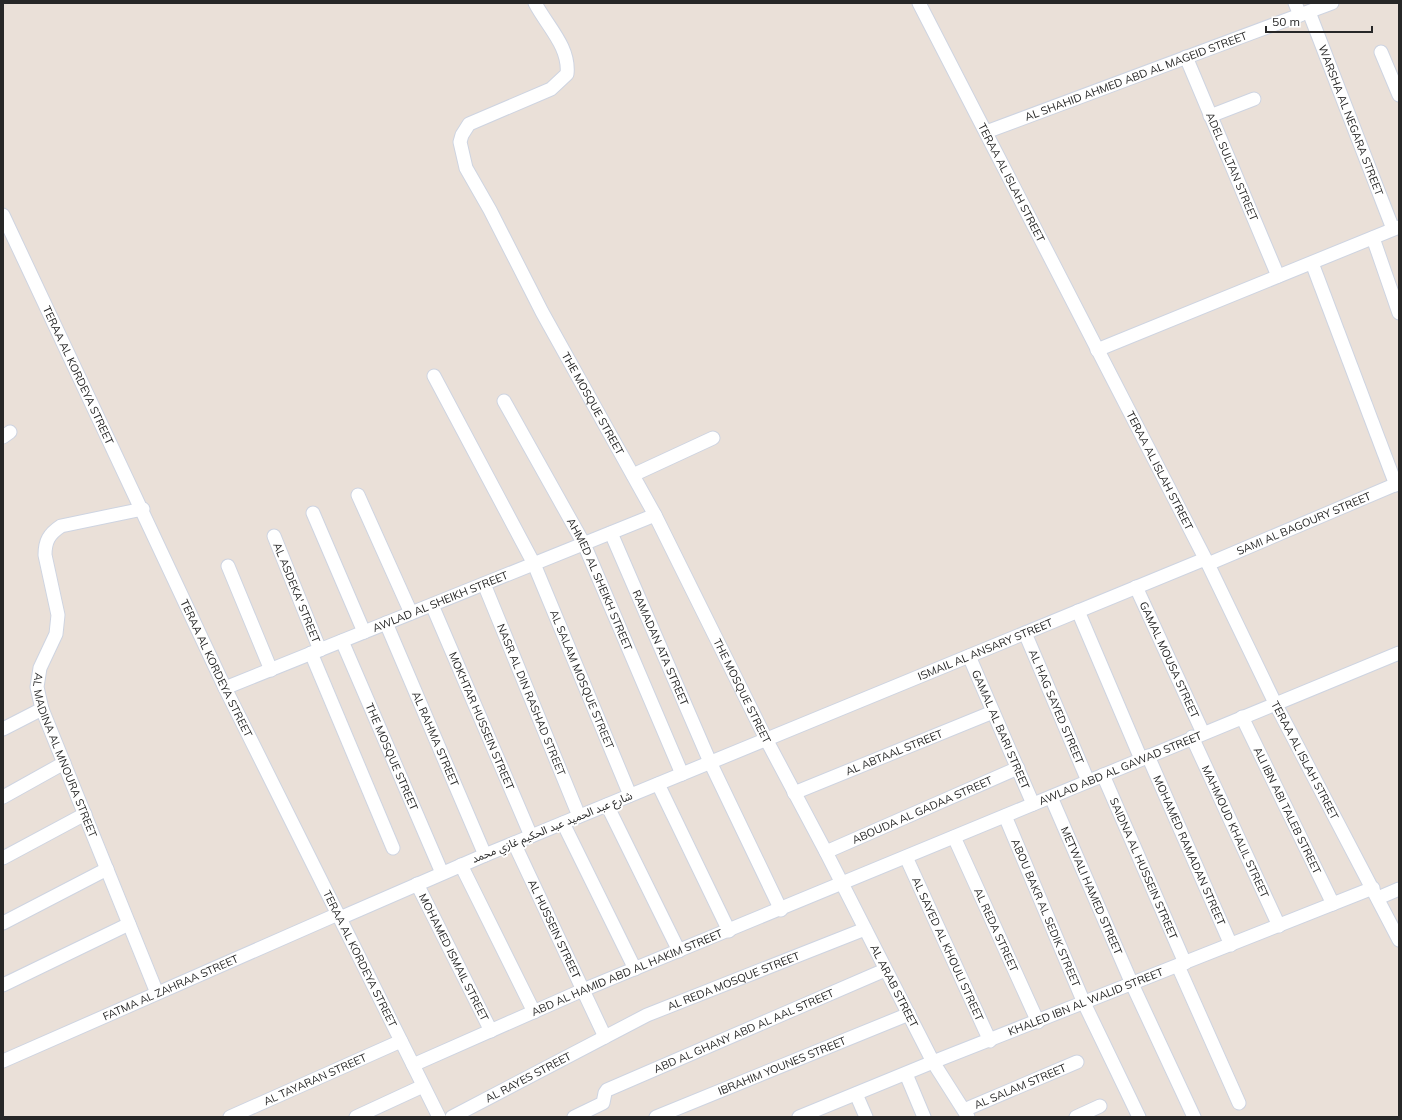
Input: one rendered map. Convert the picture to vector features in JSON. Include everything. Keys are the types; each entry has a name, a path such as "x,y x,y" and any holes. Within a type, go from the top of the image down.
{"street":[{"name":"THE MOSQUE STREET","path":"535,3 564,50 568,64 567,74 551,89 474,121 465,130 460,142 466,168 490,210 542,312 655,515 766,739 826,852"},
{"name":"TERAA AL ISLAH STREET","path":"919,3 1206,562 1275,703 1399,940"},
{"name":"AL SHAHID AHMED ABD AL MAGEID STREET","path":"986,132 1186,57 1301,10 1332,3"},
{"name":"WARSHA AL NEGARA STREET","path":"1301,10 1396,228"},
{"path":"1382,52 1399,95"},
{"name":"ADEL SULTAN STREET","path":"1186,57 1278,276"},
{"path":"1210,116 1254,99"},
{"name":"TERAA AL KORDEYA STREET","path":"3,215 225,688 439,1117"},
{"path":"1097,350 1396,228"},
{"path":"1373,238 1399,313"},
{"path":"1312,263 1397,484"},
{"name":"AL SALAM MOSQUE STREET","path":"434,376 534,564 630,795"},
{"name":"AHMED AL SHEIKH STREET","path":"504,401 584,544 682,774"},
{"path":"633,475 713,438"},
{"name":"SAMI AL BAGOURY STREET","path":"1206,562 1397,484"},
{"path":"358,495 411,613"},
{"name":"AL MADINA AL MNOURA STREET","path":"142,509 61,526 53,531 48,538 45,546 46,555 58,615 56,634 40,668 37,687 42,708 157,993"},
{"path":"313,514 364,632"},
{"name":"AWLAD AL SHEIKH STREET","path":"225,688 655,515"},
{"name":"RAMADAN ATA STREET","path":"611,533 710,762 781,910"},
{"name":"AL ASDEKA' STREET","path":"274,536 316,652 392,848"},
{"name":"ISMAIL AL ANSARY STREET","path":"766,739 1078,610 1206,562"},
{"path":"228,566 270,670"},
{"name":"NASR AL DIN RASHAD STREET","path":"484,584 579,816"},
{"name":"GAMAL MOUSA STREET","path":"1136,587 1198,735"},
{"name":"MOKHTAR HUSSEIN STREET","path":"432,605 531,836"},
{"name":"MOHAMED RAMADAN STREET","path":"1078,610 1231,945"},
{"name":"AL RAHMA STREET","path":"386,623 485,855"},
{"name":"AL HAG SAYED STREET","path":"1025,633 1088,781"},
{"name":"THE MOSQUE STREET","path":"342,641 442,873"},
{"name":"AWLAD ABD AL GAWAD STREET","path":"842,884 1144,757 1399,653"},
{"name":"GAMAL AL BARI STREET","path":"969,656 1033,804"},
{"path":"3,729 42,708"},
{"name":"AL ABTAAL STREET","path":"794,793 993,712"},
{"name":"ALI IBN ABI TALEB STREET","path":"1242,717 1333,904"},
{"name":"MAHMOUD KHALIL STREET","path":"1198,735 1279,926"},
{"name":"شارع عبد الحميد عبد الحكيم غازي محمد","path":"339,916 766,739"},
{"path":"3,797 64,763"},
{"name":"ABOUDA AL GADAA STREET","path":"826,852 1018,768"},
{"name":"SAIDNA AL HUSSEIN STREET","path":"1103,775 1238,1103"},
{"path":"658,784 729,931"},
{"name":"METWALI HAMED STREET","path":"1051,797 1132,984 1194,1117"},
{"path":"607,805 679,951"},
{"path":"3,858 84,814"},
{"name":"ABOU BAKR AL SEDIK STREET","path":"1005,816 1084,1003 1139,1117"},
{"path":"564,823 635,969"},
{"name":"AL REDA STREET","path":"954,837 1038,1022"},
{"name":"AL HUSSEIN STREET","path":"514,843 605,1037"},
{"name":"AL ARAB STREET","path":"826,852 933,1062 966,1113"},
{"name":"AL SAYED AL KHOULI STREET","path":"906,857 990,1041"},
{"path":"461,865 534,1012"},
{"path":"3,923 107,869"},
{"name":"MOHAMED ISMAIL STREET","path":"417,884 491,1031"},
{"name":"ABD AL HAMID ABD AL HAKIM STREET","path":"412,1065 583,990 842,884"},
{"name":"KHALED IBN AL WALID STREET","path":"805,1116 933,1062 990,1041 1333,904 1375,893 1399,889"},
{"name":"FATMA AL ZAHRAA STREET","path":"3,1061 157,993 339,916"},
{"path":"3,985 129,924"},
{"name":"AL REDA MOSQUE STREET","path":"605,1037 647,1015 865,929"},
{"name":"ABD AL GHANY ABD AL AAL STREET","path":"574,1117 601,1105 604,1101 604,1093 607,1090 885,970"},
{"name":"IBRAHIM YOUNES STREET","path":"656,1117 909,1014"},
{"name":"AL RAYES STREET","path":"452,1117 605,1037"},
{"name":"AL TAYARAN STREET","path":"230,1117 401,1041"},
{"name":"AL SALAM STREET","path":"966,1113 1077,1062"},
{"path":"906,1074 924,1117"},
{"path":"356,1117 423,1086"},
{"path":"856,1094 866,1117"},
{"path":"1076,1117 1100,1106"}]}
